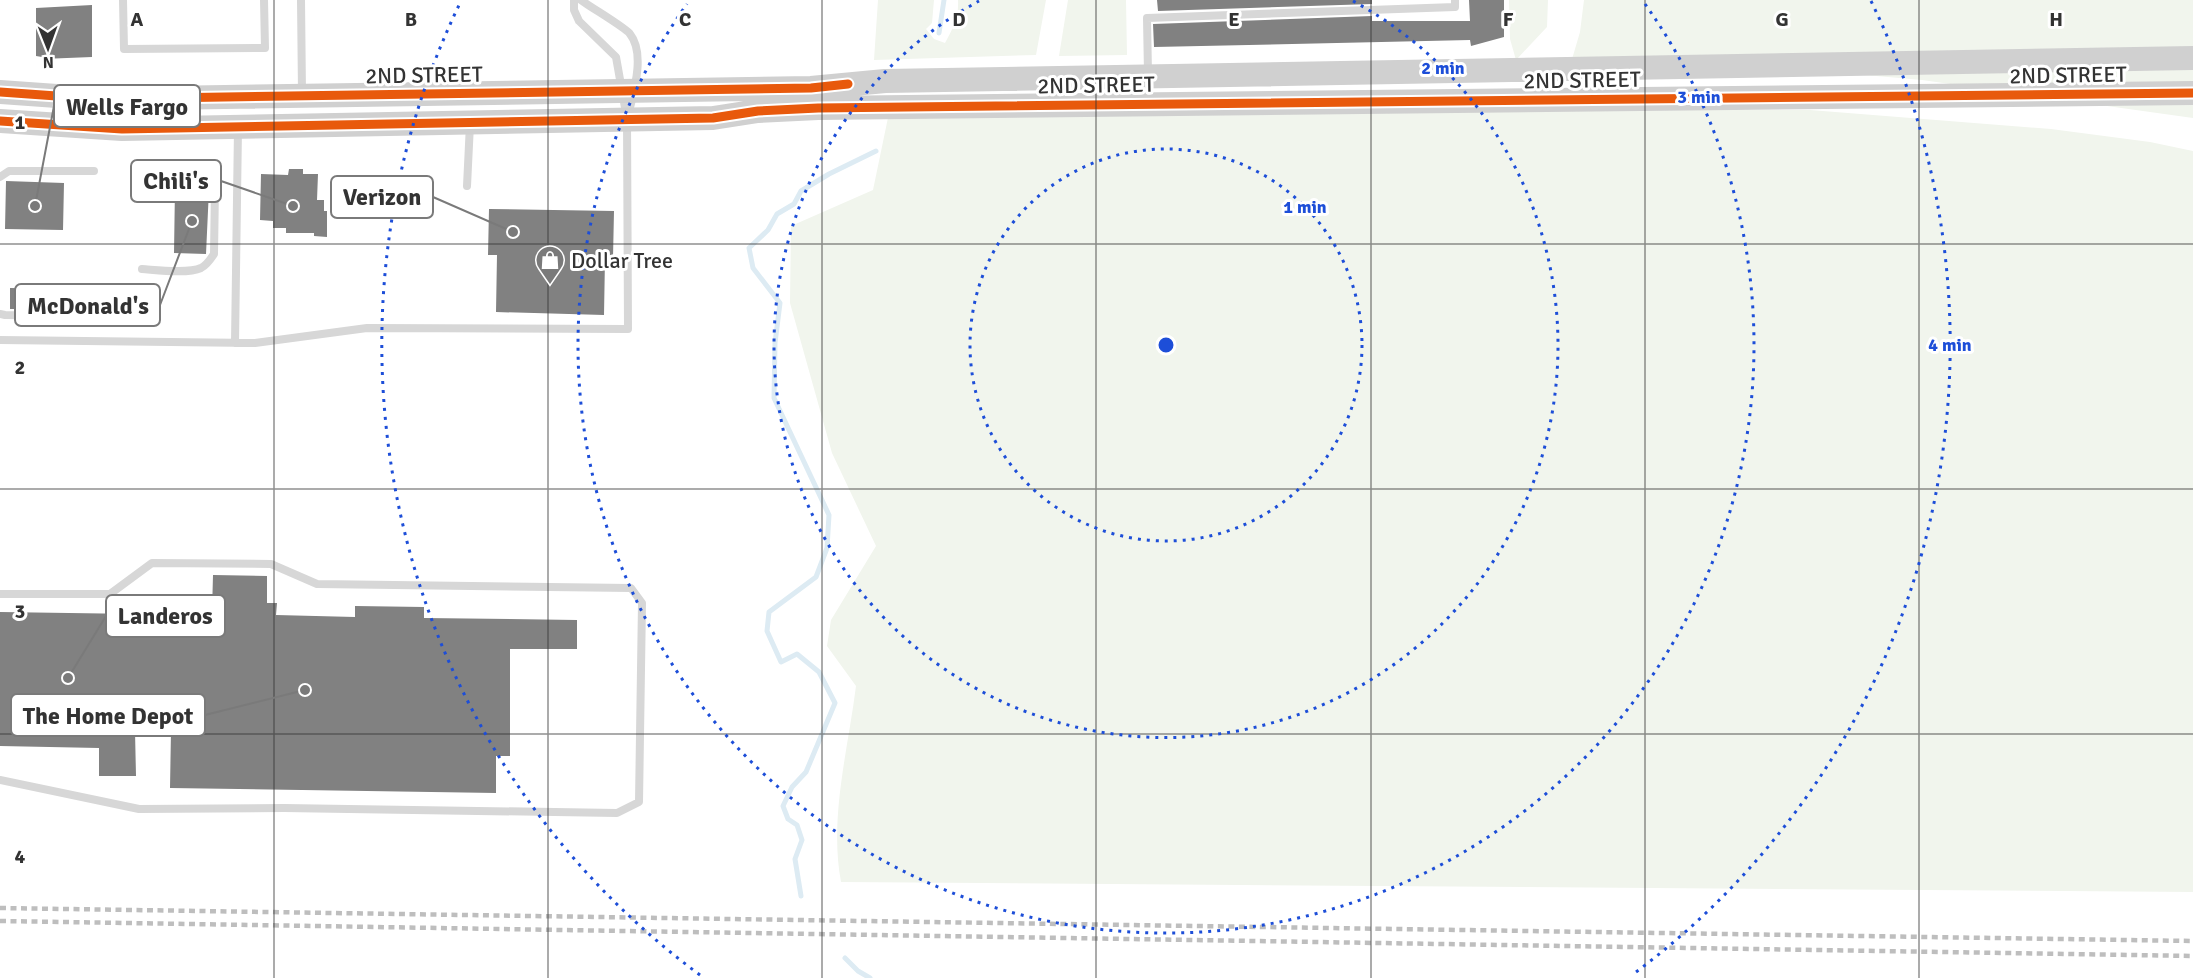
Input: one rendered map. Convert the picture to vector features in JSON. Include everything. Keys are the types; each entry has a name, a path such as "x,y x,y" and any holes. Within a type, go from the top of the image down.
{"street":[{"name":"2ND STREET","path":"0,92 99,99 627,91 811,88 885,81 2193,58"},
{"name":"2ND STREET","path":"0,121 122,129 713,118 758,111 849,107 2193,93"}],"lane":[{"path":"123,0 124,50 265,48 264,0"},
{"path":"301,0 302,96"},
{"path":"0,340 255,344 367,328 628,329 627,91 616,57 579,21 574,10 574,0"},
{"path":"580,0 630,34 636,51 638,72 627,91"},
{"path":"1148,76 1147,18 1455,7 1455,0"},
{"path":"467,186 470,121"},
{"path":"235,343 238,127"},
{"path":"142,269 193,270 202,268 214,254 215,187 211,178 202,172 192,170 144,171"},
{"path":"0,177 9,171 94,171"},
{"path":"0,314 94,316"},
{"path":"0,594 110,594 152,563 271,564 317,584 631,588 642,603 639,802 617,813 284,808 139,809 0,780"}],"shaded area":[{"path":"878,0 934,0 932,23 926,29 934,39 945,43 953,27 958,0 1046,0 1036,55 874,60"},
{"path":"1068,0 1126,0 1127,55 1059,56"},
{"path":"1509,0 1548,0 1547,27 1516,60 1510,39"},
{"path":"1584,0 2193,0 2193,118 1922,80 1785,68 1570,66 1580,32"},
{"path":"890,108 1810,110 2051,129 2150,142 2193,151 2193,892 841,882 838,858 838,809 856,686 827,646 831,620 876,546 832,453 790,303 791,226 873,190"}],"building":[{"path":"1157,0 1372,0 1372,4 1158,11"},
{"path":"1469,0 1504,0 1504,37 1471,46 1470,40 1154,47 1153,24 1372,16 1372,21 1470,21"},
{"path":"92,5 92,57 42,59 36,56 36,8"},
{"path":"289,169 303,169 303,174 318,174 317,200 324,200 324,211 327,211 327,237 314,236 314,233 286,233 286,228 273,228 273,221 260,220 261,174 288,175"},
{"path":"6,181 64,183 63,230 5,229"},
{"path":"175,187 209,189 206,254 174,253"},
{"path":"489,209 614,211 613,258 605,258 604,315 496,312 497,255 488,255"},
{"path":"10,288 65,289 64,309 10,309"},
{"path":"213,575 267,576 267,603 277,603 276,615 355,617 355,606 424,607 424,618 577,620 577,649 510,649 510,756 496,756 496,793 170,788 171,731 135,731 136,776 99,776 99,748 0,746 0,612 138,614 137,625 169,625 170,611 212,612"}],"waterway":[{"path":"939,33 944,0"},
{"path":"801,896 795,859 802,840 797,825 788,819 783,806 792,787 806,772 835,703 819,672 797,654 781,662 767,631 769,612 816,577 827,548 829,515 774,398 775,343 780,303 753,268 749,248 768,230 777,214 794,204 801,191 829,174 876,151"},
{"path":"845,958 858,971 870,978"}],"railway":[{"path":"0,908 2193,941"},
{"path":"0,921 2193,956"}],"cycle path":[{"path":"0,92 99,99 811,88 848,84"},
{"path":"0,121 122,129 713,118 758,111 818,108 2193,93"}],"place":[{"name":"Wells Fargo","path":"35,206"},
{"name":"Chili's","path":"293,206"},
{"name":"McDonald's","path":"192,221"},
{"name":"Verizon","path":"513,232"},
{"name":"Dollar Tree","path":"550,286"},
{"name":"Landeros","path":"68,678"},
{"name":"The Home Depot","path":"305,690"}]}
